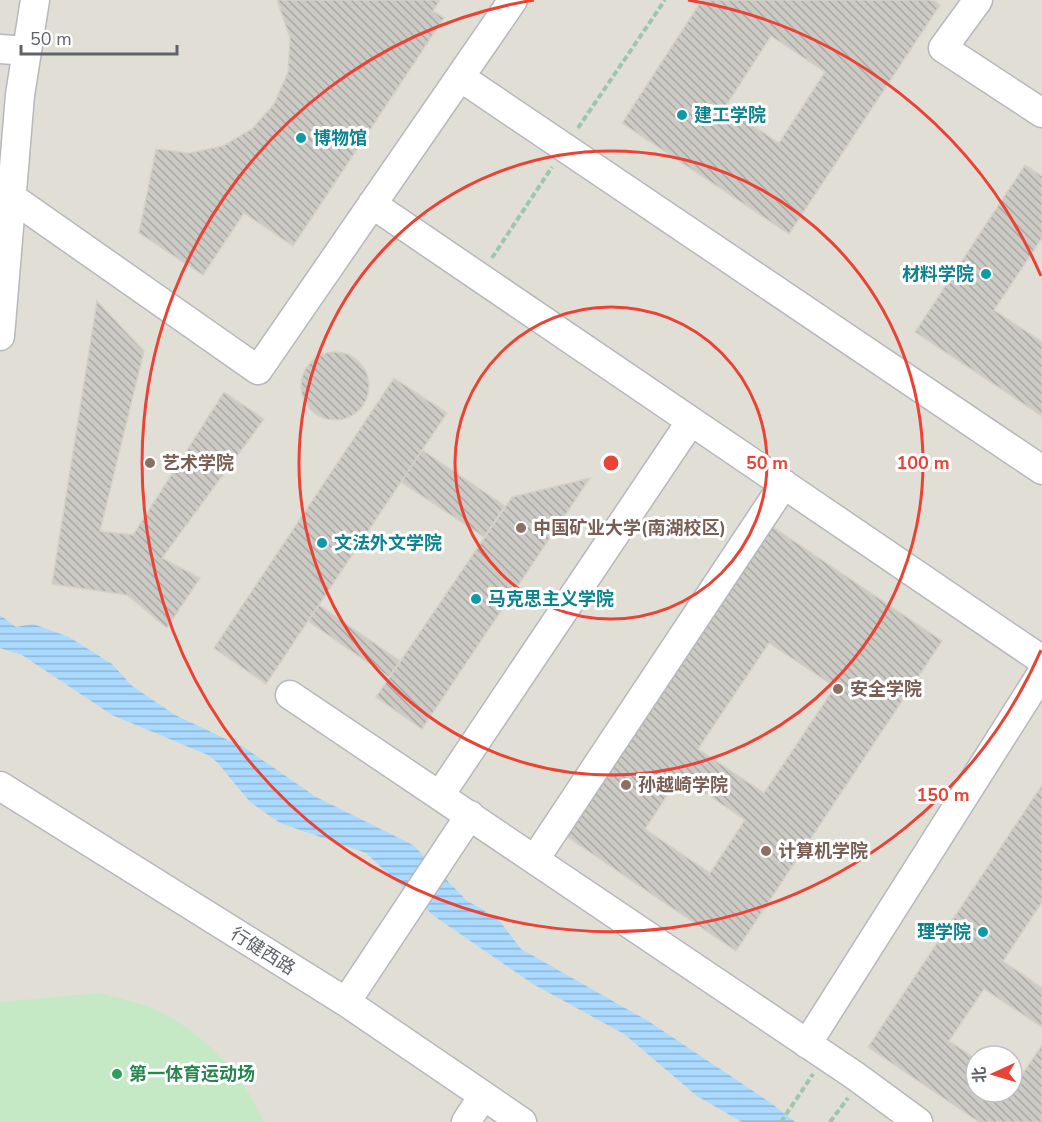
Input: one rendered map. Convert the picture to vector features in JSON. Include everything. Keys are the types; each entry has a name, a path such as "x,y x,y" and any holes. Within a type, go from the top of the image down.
{"street":[{"path":"0,336 11,197 9,50 35,0"},
{"path":"11,197 258,370 513,0"},
{"path":"978,0 943,48 1042,113"},
{"path":"460,77 1042,470"},
{"path":"372,204 1042,660"},
{"path":"440,795 691,422"},
{"path":"535,859 784,484"},
{"path":"807,1044 1042,673"},
{"path":"290,695 535,859 918,1122"},
{"name":"行健西路","path":"0,786 346,1002 522,1122"},
{"path":"346,1002 470,815"},
{"path":"466,1122 483,1096"}],"path":[{"path":"781,1122 800,1092"},
{"path":"830,1122 835,1115"}],"shaded area":[{"name":"中国矿业大学(南湖校区)","path":"0,0 1042,0 1042,1122 0,1122"}],"green space":[{"name":"第一体育运动场","path":"101,993 155,1010 194,1033 209,1045 235,1073 263,1122 0,1122 0,1002"}],"water":[{"path":"0,615 16,627 33,624 69,637 112,664 132,686 175,715 245,748 316,797 413,845 466,900 498,919 521,949 648,1021 771,1103 795,1122 742,1122 697,1096 624,1034 533,984 434,916 366,853 280,823 250,802 217,762 208,755 112,715 22,655 0,648"}],"building":[{"name":"博物馆","path":"277,0 440,0 433,11 444,18 293,246 244,213 203,275 139,233 156,149 190,153 223,146 252,129 274,104 288,72 290,38"},
{"name":"建工学院","path":"702,0 933,0 940,5 789,234 622,123","holes":["771,36 825,72 779,143 725,107"]},
{"name":"材料学院","path":"1025,165 1042,176 1042,238 994,310 1042,342 1042,416 915,332"},
{"path":"97,301 144,351 100,531 133,535 224,392 264,419 162,558 200,578 167,628 127,595 52,584"},
{"path":"328,352 342,352 354,357 364,367 369,386 364,405 354,415 342,420 328,420 316,415 306,405 301,393 301,379 306,367 316,357"},
{"name":"文法外文学院","path":"394,378 447,413 266,684 214,648"},
{"path":"422,450 505,506 484,537 401,482"},
{"name":"马克思主义学院","path":"590,478 422,729 376,697 512,497"},
{"path":"770,525 942,641 736,951 563,834","holes":["769,643 835,687 764,793 698,749","680,776 745,820 710,873 645,829"]},
{"path":"319,605 400,661 389,677 308,621"},
{"name":"理学院","path":"1042,785 1042,902 1003,961 1042,988 1042,1027 984,989 949,1041 964,1051 964,1104 1024,1104 1024,1072 1042,1045 1042,1122 979,1122 868,1047"}],"place":[{"name":"建工学院","path":"682,115"},
{"name":"博物馆","path":"301,138"},
{"name":"材料学院","path":"986,274"},
{"name":"艺术学院","path":"150,463"},
{"name":"中国矿业大学(南湖校区)","path":"521,528"},
{"name":"文法外文学院","path":"322,543"},
{"name":"马克思主义学院","path":"476,599"},
{"name":"安全学院","path":"838,689"},
{"name":"孙越崎学院","path":"626,785"},
{"name":"计算机学院","path":"766,851"},
{"name":"理学院","path":"983,932"},
{"name":"第一体育运动场","path":"117,1074"}]}
